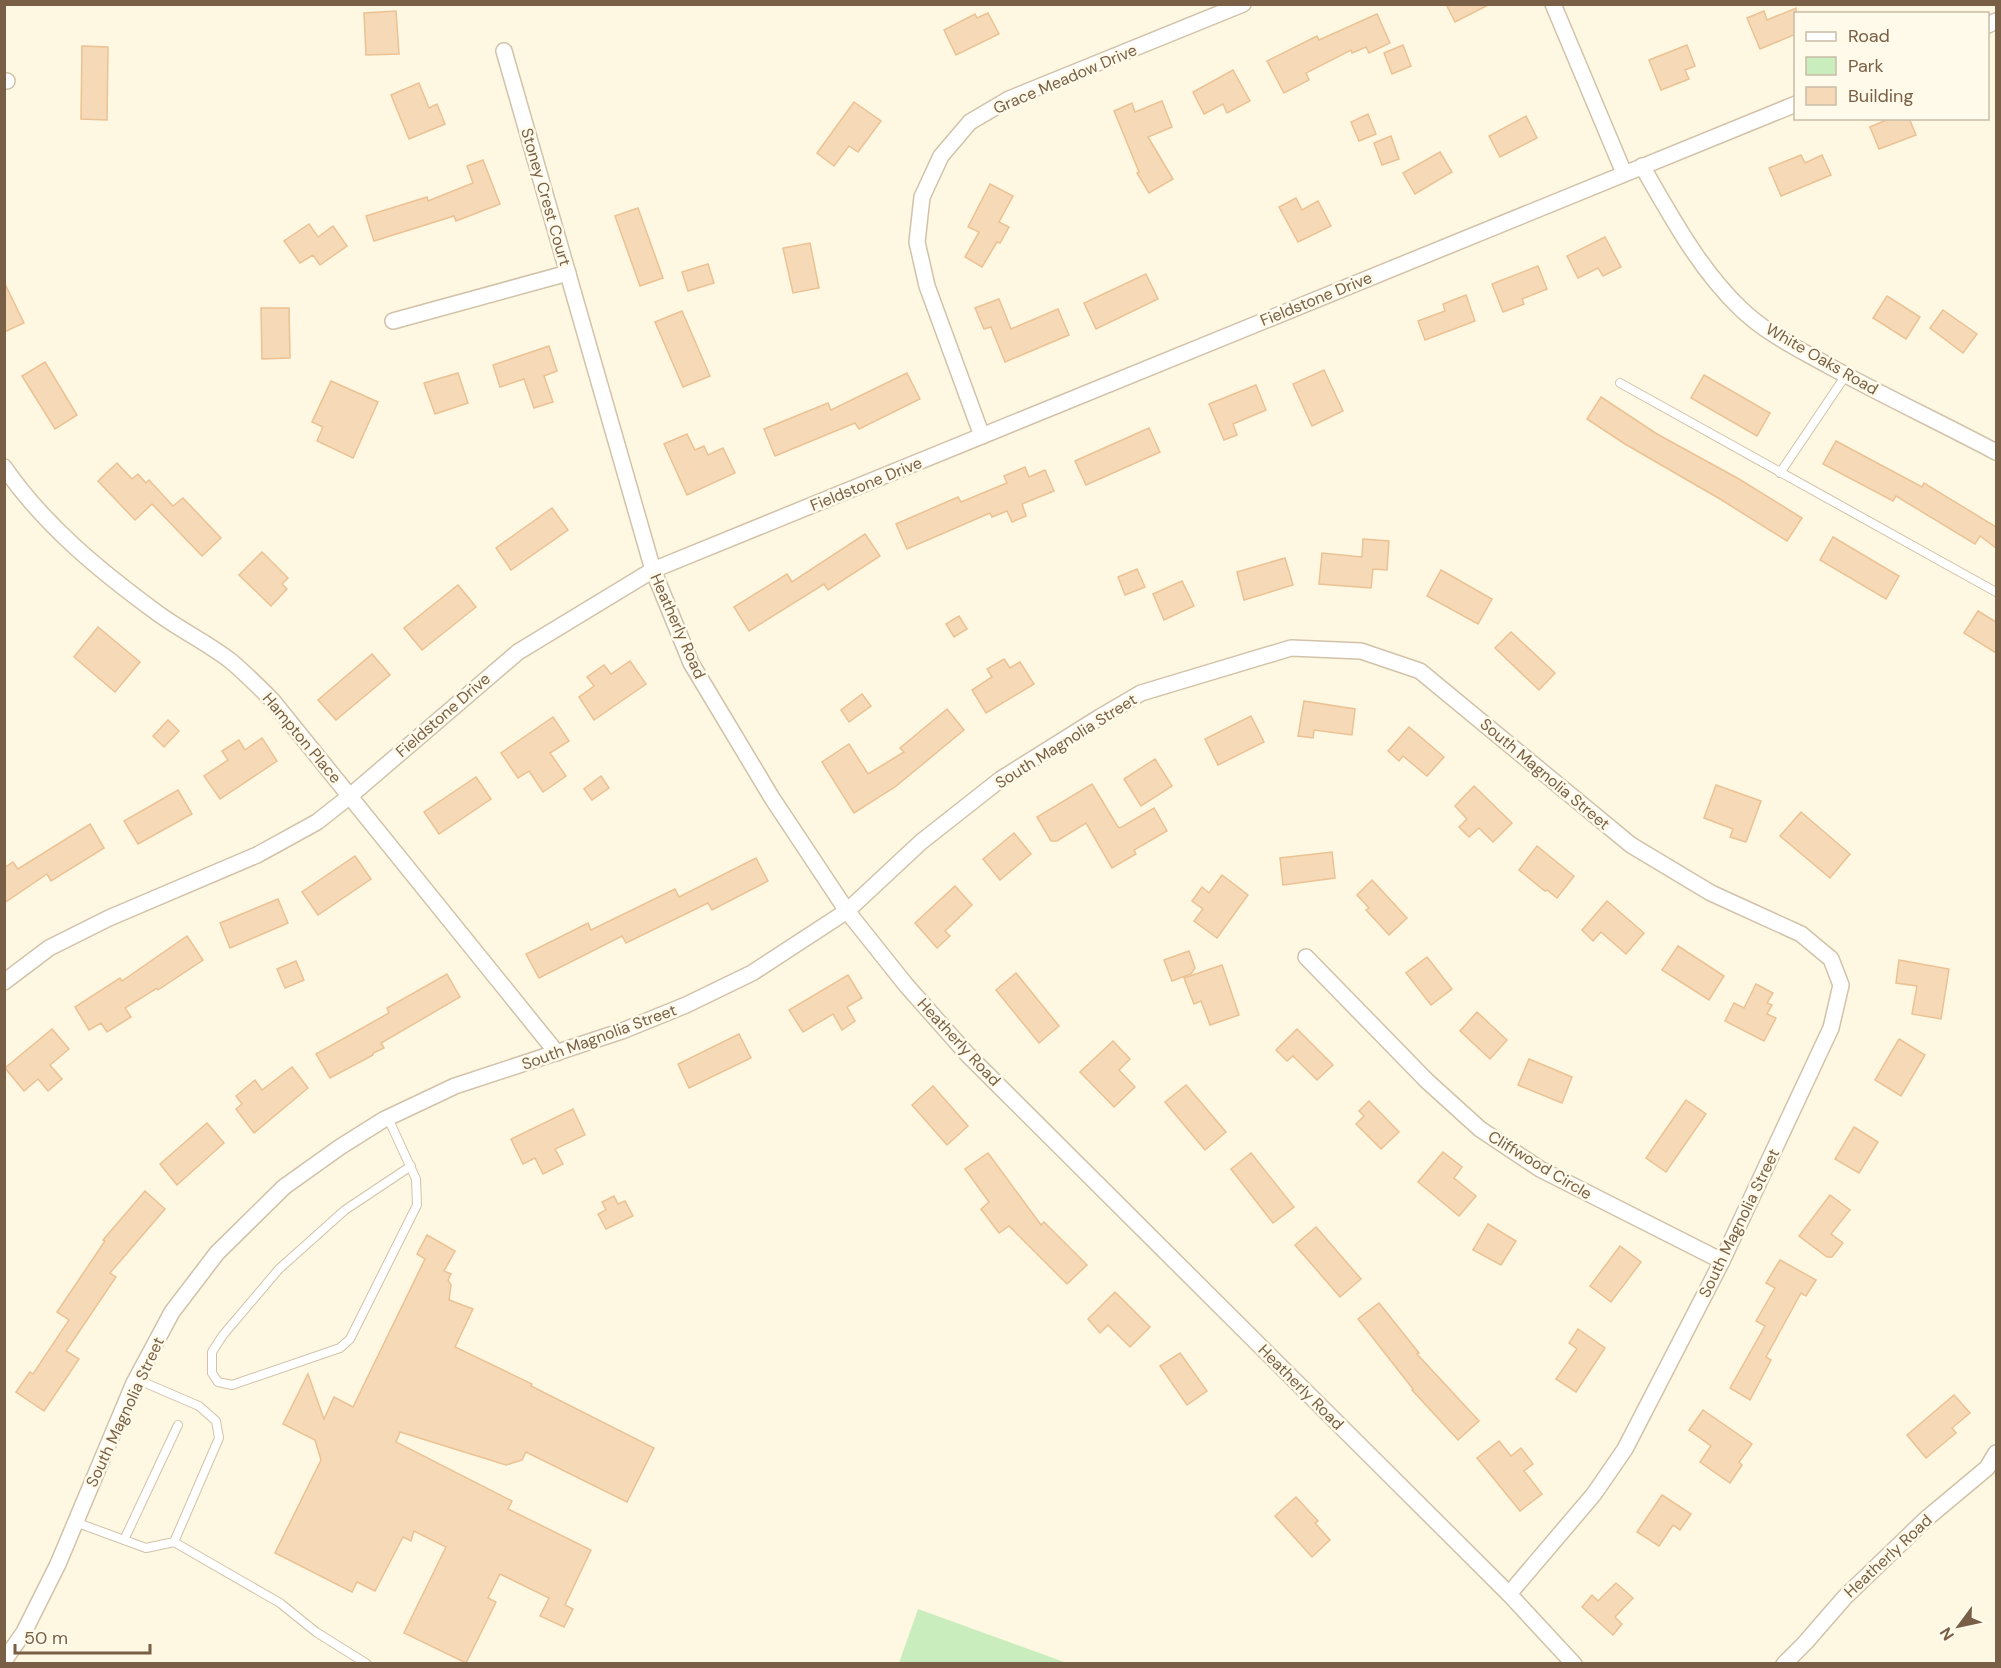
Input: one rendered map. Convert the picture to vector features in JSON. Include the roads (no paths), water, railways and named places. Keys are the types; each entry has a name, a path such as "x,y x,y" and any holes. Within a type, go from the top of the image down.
{"street":[{"name":"Grace Meadow Drive","path":"982,436 927,286 917,242 922,197 940,156 970,122 1009,99 1225,8 1243,4"},
{"path":"1553,4 1624,173"},
{"name":"Stoney Crest Court","path":"393,321 568,273 504,51"},
{"name":"Fieldstone Drive","path":"4,982 49,948 109,918 257,855 317,822 518,652 653,570 1794,105"},
{"name":"White Oaks Road","path":"1642,166 1677,227 1708,270 1741,309 1778,338 1996,452"},
{"name":"Heatherly Road","path":"568,273 653,570 691,663 772,798 847,911 906,985 968,1055 1509,1594 1574,1664"},
{"name":"Hampton Place","path":"4,467 29,499 89,561 158,614 232,663 272,700 557,1053"},
{"name":"South Magnolia Street","path":"4,1661 24,1632 58,1564 136,1379 172,1312 217,1252 284,1187 340,1147 388,1118 455,1086 622,1031 687,1005 752,973 847,911 921,842 1001,780 1100,717 1141,693 1291,648 1361,651 1420,671 1631,845 1712,893 1801,934 1831,959 1841,985 1831,1028 1722,1261 1625,1449 1594,1494 1509,1594"},
{"name":"Cliffwood Circle","path":"1306,957 1427,1081 1480,1129 1540,1168 1722,1261"},
{"name":"Heatherly Road","path":"1784,1664 1845,1597 1926,1520 1987,1468 1996,1453"}],"lane":[{"path":"1780,473 1846,375"},
{"path":"1620,383 1996,592"},
{"path":"388,1118 411,1166 416,1179 417,1205 350,1340 340,1348 232,1385 218,1382 212,1373 212,1352 223,1335 279,1269 345,1210 411,1166"},
{"path":"136,1379 199,1406 216,1421 219,1438 174,1542"},
{"path":"124,1540 178,1425"},
{"path":"75,1522 146,1548 174,1542 280,1603 316,1632 367,1664"}]}
